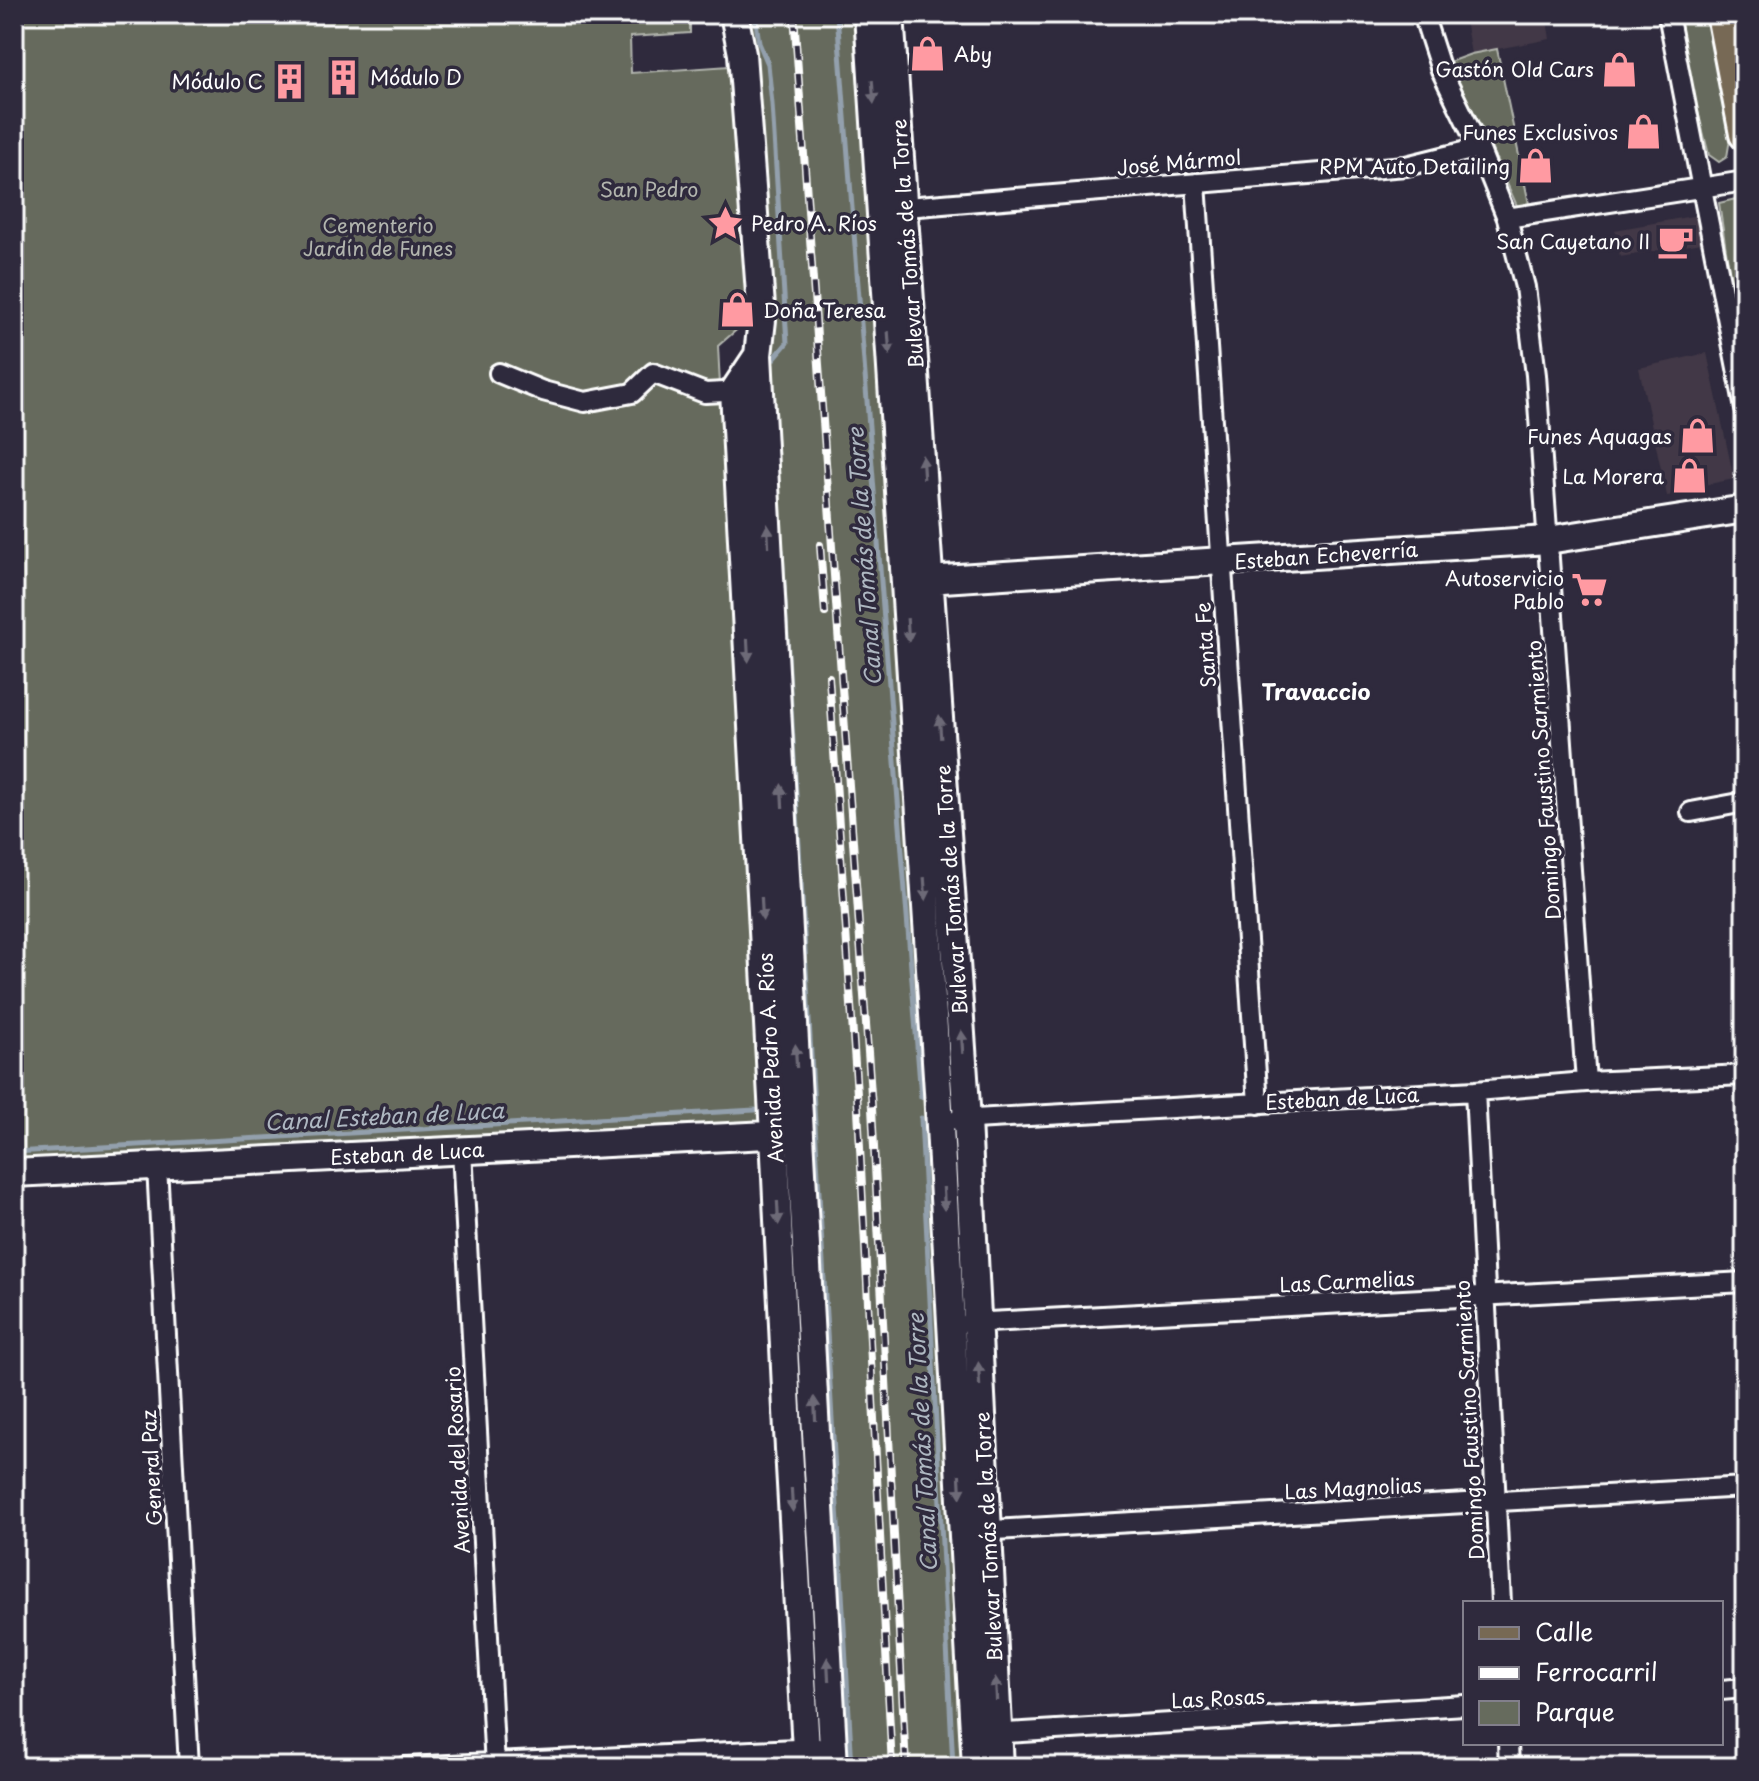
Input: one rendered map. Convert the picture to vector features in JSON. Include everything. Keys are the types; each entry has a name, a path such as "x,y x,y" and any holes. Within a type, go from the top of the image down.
{"main road":[{"path":"1722,14 1744,119"}],"street":[{"path":"499,373 543,391 585,402 632,393 653,373 705,393 747,391 758,355 762,320 742,54 734,14"},
{"name":"Bulevar Tomás de la Torre","path":"868,14 893,208"},
{"name":"Bulevar Tomás de la Torre","path":"890,14 893,208 918,581 967,1120 964,1323"},
{"name":"Domingo Faustino Sarmiento","path":"1423,14 1441,70 1479,148 1507,218 1525,287 1536,375 1586,1082"},
{"path":"1668,14 1745,409"},
{"name":"José Mármol","path":"893,208 1406,166 1479,148"},
{"path":"1507,218 1745,181"},
{"name":"Santa Fe","path":"1196,183 1258,1104"},
{"name":"Avenida Pedro A. Ríos","path":"747,391 787,1134 833,1757"},
{"name":"Esteban Echeverría","path":"918,581 1548,540 1745,509"},
{"name":"Bulevar Tomás de la Torre","path":"918,581 940,1121 964,1323 986,1734 1000,1767"},
{"path":"1691,812 1745,802"},
{"name":"Esteban de Luca","path":"940,1121 1745,1075"},
{"name":"Domingo Faustino Sarmiento","path":"1475,1091 1501,1601"},
{"name":"Avenida Pedro A. Ríos","path":"787,1134 788,1431 806,1758"},
{"name":"Esteban de Luca","path":"14,1173 787,1134"},
{"name":"Avenida del Rosario","path":"462,1150 495,1765"},
{"name":"General Paz","path":"157,1166 189,1767"},
{"name":"Las Carmelias","path":"964,1323 1745,1282"},
{"name":"Las Magnolias","path":"975,1531 1745,1487"},
{"path":"1723,1690 1745,1688"},
{"name":"Las Rosas","path":"986,1734 1463,1705"},
{"name":"Bulevar Tomás de la Torre","path":"976,1767 986,1734"},
{"path":"1508,1745 1509,1767"},
{"path":"405,1767 833,1757"}],"shaded area":[{"path":"1464,14 1546,14 1550,39 1471,54"},
{"path":"1698,215 1702,243 1620,257 1615,230"},
{"path":"1707,353 1734,479 1679,490 1679,494 1667,496 1639,368"}],"green space":[{"path":"14,14 690,14 690,33 630,37 631,73 729,66 749,319 718,346 721,405 735,404 758,355 734,14 868,14 976,1767 807,1767 774,1135 14,1173"},
{"path":"1679,14 1707,14 1730,139 1727,157 1719,162 1709,155 1693,92"},
{"path":"1497,49 1529,204 1517,206 1449,62"},
{"path":"1740,198 1745,215 1745,314 1739,297 1732,291 1719,203"}],"waterway":[{"path":"755,14 759,43 768,64 772,104 787,343 771,364"},
{"name":"Canal Tomás de la Torre","path":"837,14 921,1097"},
{"path":"782,550 852,1767"},
{"name":"Canal Esteban de Luca","path":"14,1152 755,1110"},
{"name":"Canal Tomás de la Torre","path":"921,1118 953,1767"}],"railway":[{"path":"794,14 872,1108 906,1767"},
{"path":"820,545 825,613"},
{"path":"829,677 858,1109 892,1767"}],"place":[{"name":"Aby","path":"928,54"},
{"name":"Gastón Old Cars","path":"1620,69"},
{"name":"Módulo D","path":"344,77"},
{"name":"Módulo C","path":"289,81"},
{"name":"Funes Exclusivos","path":"1644,132"},
{"name":"RPM Auto Detailing","path":"1536,166"},
{"name":"Pedro A. Ríos","path":"725,223"},
{"name":"San Cayetano II","path":"1676,241"},
{"name":"Doña Teresa","path":"737,310"},
{"name":"Funes Aquagas","path":"1698,436"},
{"name":"La Morera","path":"1690,476"},
{"name":"Autoservicio Pablo","path":"1590,589"}],"district":[{"name":"Travaccio","path":"1316,690"}],"park label":[{"name":"San Pedro","path":"649,189"},
{"name":"Cementerio Jardín de Funes","path":"378,236"}]}
